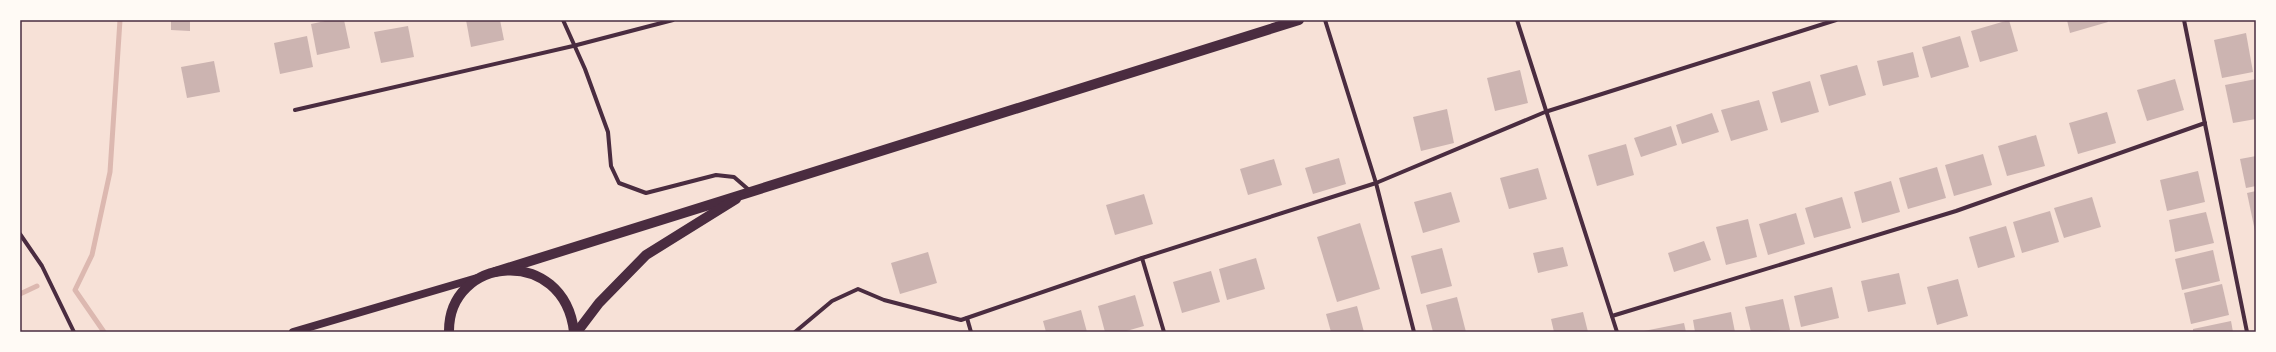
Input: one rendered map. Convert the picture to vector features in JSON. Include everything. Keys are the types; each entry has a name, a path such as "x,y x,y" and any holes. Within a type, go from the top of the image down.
{"main road":[{"path":"293,332 484,276 750,191 1299,20"},
{"path":"575,332 599,303 646,255 750,191"},
{"path":"495,272 514,270 534,274 550,284 564,298 572,316 575,332"},
{"path":"449,332 448,323 455,304 467,287 484,276"}],"street":[{"path":"563,20 573,46 585,68 608,132 612,166 619,183 646,193 716,174 734,177 750,191"},
{"path":"295,110 573,46 673,20"},
{"path":"1325,20 1376,183 1414,332"},
{"path":"1517,20 1616,332"},
{"path":"795,332 800,330 832,301 858,289 884,300 961,320 1142,258 1376,183 1546,112 1836,20"},
{"path":"2184,20 2247,332"},
{"path":"1612,316 1956,211 2205,123"},
{"path":"20,234 45,272 74,332"},
{"path":"1142,258 1164,332"},
{"path":"967,318 971,332"}],"building":[{"path":"171,20 190,20 190,31 171,30"},
{"path":"330,20 344,20 350,48 317,55 311,24"},
{"path":"466,20 500,20 504,40 471,47"},
{"path":"2009,20 2018,51 1980,62 1971,31"},
{"path":"2067,20 2107,20 2108,22 2070,33"},
{"path":"408,26 414,57 381,63 374,32"},
{"path":"2246,33 2253,72 2222,78 2214,40"},
{"path":"307,36 313,67 280,74 274,43"},
{"path":"1960,36 1969,67 1931,78 1922,47"},
{"path":"1913,52 1919,77 1883,86 1877,61"},
{"path":"214,61 220,92 187,98 181,67"},
{"path":"1857,65 1866,95 1829,106 1820,75"},
{"path":"1520,70 1528,103 1495,111 1487,78"},
{"path":"2175,79 2184,110 2147,121 2137,90"},
{"path":"2256,79 2256,119 2233,123 2225,85"},
{"path":"1810,81 1819,112 1781,123 1772,92"},
{"path":"1759,100 1768,130 1731,141 1721,110"},
{"path":"1447,109 1454,143 1421,151 1413,117"},
{"path":"2107,112 2116,143 2078,154 2069,123"},
{"path":"1712,113 1719,132 1682,144 1676,125"},
{"path":"1671,126 1677,145 1641,157 1634,138"},
{"path":"2036,135 2045,166 2007,176 1998,146"},
{"path":"1626,144 1634,175 1597,186 1588,155"},
{"path":"1983,154 1992,185 1954,196 1945,165"},
{"path":"2256,156 2256,186 2246,188 2240,159"},
{"path":"1339,158 1346,184 1313,194 1305,168"},
{"path":"1274,159 1282,185 1248,195 1240,169"},
{"path":"1937,167 1946,198 1908,209 1899,178"},
{"path":"1538,168 1547,199 1509,209 1500,178"},
{"path":"2198,171 2205,202 2167,211 2160,180"},
{"path":"1891,181 1900,212 1862,223 1854,192"},
{"path":"2256,191 2256,231 2255,231 2247,193"},
{"path":"1451,192 1460,222 1423,233 1414,202"},
{"path":"1144,194 1153,224 1115,235 1106,205"},
{"path":"1842,197 1851,228 1814,238 1805,208"},
{"path":"2092,197 2101,227 2064,238 2054,208"},
{"path":"2050,211 2059,242 2022,253 2013,222"},
{"path":"2206,212 2214,243 2175,252 2169,220"},
{"path":"1796,213 1805,244 1768,255 1759,224"},
{"path":"1748,219 1757,257 1726,265 1716,227"},
{"path":"1360,223 1380,289 1337,302 1317,237"},
{"path":"2006,226 2015,257 1978,268 1969,237"},
{"path":"1704,241 1711,260 1674,272 1668,253"},
{"path":"1563,247 1568,266 1538,273 1533,253"},
{"path":"1442,248 1452,286 1421,294 1411,256"},
{"path":"2213,250 2220,281 2182,290 2175,259"},
{"path":"928,252 937,283 900,294 891,263"},
{"path":"1256,258 1265,289 1227,300 1219,269"},
{"path":"1211,271 1220,302 1182,313 1173,282"},
{"path":"1899,273 1906,304 1868,312 1861,281"},
{"path":"1958,279 1968,316 1937,325 1927,287"},
{"path":"2222,284 2229,315 2191,324 2184,293"},
{"path":"1832,287 1839,318 1801,327 1794,296"},
{"path":"1135,295 1144,326 1123,332 1105,332 1098,306"},
{"path":"1457,297 1466,332 1433,332 1426,305"},
{"path":"1783,299 1790,330 1751,332 1745,307"},
{"path":"1357,306 1364,332 1331,332 1326,314"},
{"path":"1081,310 1087,332 1046,332 1043,321"},
{"path":"1583,312 1588,332 1554,332 1551,319"},
{"path":"1731,312 1735,332 1695,332 1693,320"},
{"path":"2231,321 2233,332 2193,332 2193,329"},
{"path":"1684,323 1686,332 1644,332 1644,331"}],"waterway":[{"path":"104,332 75,290 92,255 110,172 120,20"},
{"path":"20,294 37,286"}]}
